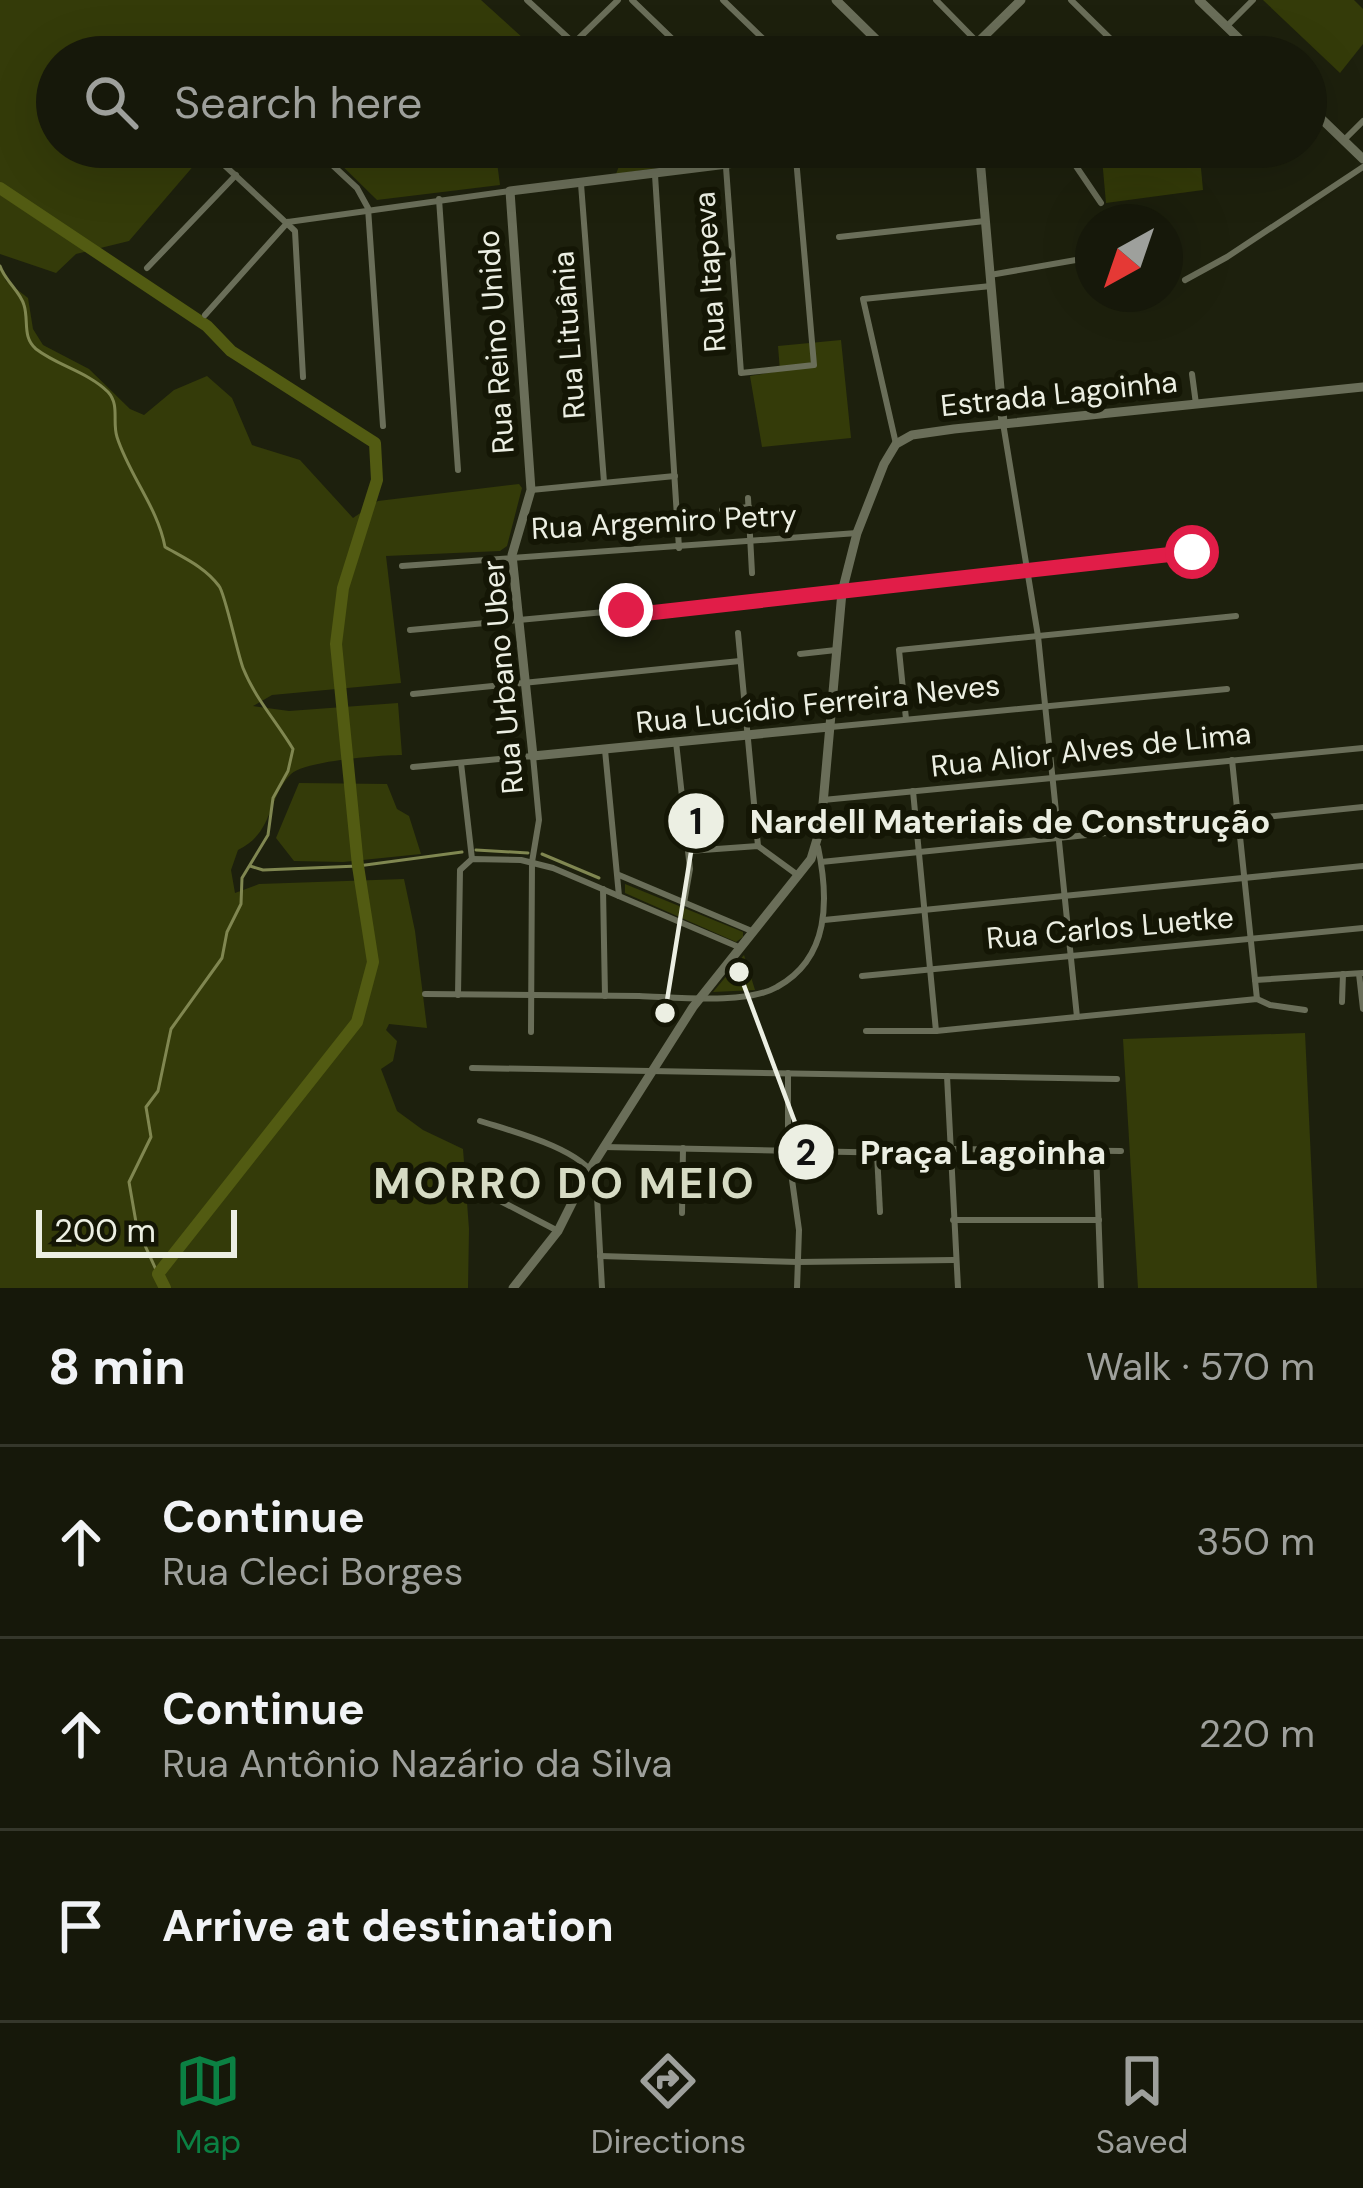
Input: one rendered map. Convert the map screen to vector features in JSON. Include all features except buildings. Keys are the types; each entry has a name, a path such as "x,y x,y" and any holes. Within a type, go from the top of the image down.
{"street":[{"path":"527,0 566,36"},
{"path":"581,36 618,0"},
{"path":"632,0 669,36"},
{"path":"723,0 760,36"},
{"path":"836,0 873,36"},
{"path":"936,0 971,36"},
{"path":"985,36 1022,0"},
{"path":"1071,0 1108,36"},
{"path":"1199,0 1236,36"},
{"path":"1226,27 1253,0"},
{"path":"1343,140 1363,121"},
{"path":"1185,280 1227,257 1363,163 1327,124"},
{"path":"228,168 288,222 297,238 304,377"},
{"path":"336,168 357,188 368,208 383,426"},
{"path":"206,315 288,222 368,208 710,168"},
{"name":"Rua Itapeva","path":"726,168 742,373 814,364 797,168"},
{"path":"981,168 1004,423 1038,636 1077,1017"},
{"path":"1077,168 1101,203"},
{"path":"147,268 236,175"},
{"path":"656,175 679,548"},
{"name":"Rua Lituânia","path":"581,184 604,482"},
{"name":"Rua Reino Unido","path":"510,191 531,490"},
{"path":"439,200 458,470"},
{"path":"839,237 985,221"},
{"path":"513,1288 558,1231 591,1168 700,997 799,876 817,844 842,592 857,533 896,444 862,299 991,280 1075,261"},
{"path":"1192,374 1196,404"},
{"name":"Estrada Lagoinha","path":"896,444 920,433 1363,386"},
{"path":"531,490 675,476"},
{"name":"Rua Urbano Uber","path":"531,490 512,555 539,820 532,862 531,1032"},
{"path":"722,510 748,503 752,573"},
{"name":"Rua Argemiro Petry","path":"402,566 857,533"},
{"path":"410,630 626,610 649,613 1192,552"},
{"path":"906,719 899,650 1236,616"},
{"path":"738,633 758,846"},
{"path":"800,654 836,650"},
{"path":"413,694 740,661"},
{"name":"Rua Lucídio Ferreira Neves","path":"413,767 1227,689"},
{"path":"676,742 689,851 690,882 684,903"},
{"name":"Rua Alior Alves de Lima","path":"824,800 1363,748"},
{"path":"605,749 619,896"},
{"path":"1232,760 1257,999"},
{"path":"461,763 472,860"},
{"path":"913,791 936,1031"},
{"path":"821,862 1363,807"},
{"path":"424,994 759,994 779,986 811,955 824,920 817,844"},
{"path":"689,851 758,846 799,876"},
{"path":"458,994 461,866 472,860 532,862 741,948"},
{"path":"824,920 1363,866"},
{"path":"619,875 754,932"},
{"path":"603,889 605,996"},
{"name":"Rua Carlos Luetke","path":"862,976 1363,928"},
{"path":"1342,1002 1343,974"},
{"path":"1255,980 1361,974 1363,1010"},
{"path":"866,1031 936,1031 1257,999 1270,1006 1305,1010"},
{"path":"472,1068 1117,1079"},
{"path":"788,1073 788,1151 798,1220 796,1288"},
{"path":"947,1076 958,1288"},
{"path":"480,1121 545,1143 591,1168 596,1178 602,1288"},
{"path":"604,1147 878,1153 1121,1151"},
{"path":"682,1213 683,1148"},
{"path":"1096,1151 1101,1288"},
{"path":"878,1153 880,1212"},
{"path":"485,1193 558,1231"},
{"path":"952,1220 1099,1220"},
{"path":"600,1256 798,1262 954,1260"}],"green space":[{"path":"0,0 481,0 521,36 36,36 36,168 192,168 129,241 76,254 56,273 0,254"},
{"path":"1263,0 1354,0 1363,9 1363,44 1340,73 1327,61 1327,36 1301,36"},
{"path":"344,168 498,168 500,185 377,200"},
{"path":"618,168 657,168 616,174"},
{"path":"1103,168 1201,168 1203,190 1106,203"},
{"path":"0,265 6,281 28,298 33,329 43,345 89,369 130,409 144,415 174,390 207,376 232,398 252,445 300,460 353,518 378,501 519,484 522,488 507,546 500,551 386,556 401,683 272,695 253,706 289,711 398,703 402,755 326,762 291,774 258,834 238,850 231,870 235,893 259,884 404,879 427,1028 389,1024 386,1030 397,1041 393,1061 381,1069 397,1111 463,1149 468,1288 0,1288"},
{"path":"841,340 851,438 762,447 750,376 780,371 778,346"},
{"path":"299,783 387,784 397,809 409,816 421,854 343,862 294,861 276,838"},
{"path":"625,884 743,932 743,937 736,942 625,893"},
{"path":"744,955 755,990 713,992"},
{"path":"1305,1033 1317,1288 1138,1288 1123,1039"}],"waterway":[{"path":"0,188 207,326 231,351 375,443 377,480 343,588 336,644 358,866 373,962 357,1022 158,1274 165,1288"},
{"path":"0,266 22,300 32,344 112,397 117,437 165,547 201,568 219,586 248,679 293,749 288,771 273,798 268,835 242,878 241,904 227,932 222,958 171,1029 158,1091 146,1107 151,1137 129,1182 137,1228 158,1274"},
{"path":"476,850 528,853"},
{"path":"250,866 263,870 358,866 462,852"},
{"path":"542,854 599,878"}],"place":[{"name":"Praça Lagoinha","path":"739,972"},
{"name":"Nardell Materiais de Construção","path":"665,1013"}],"district":[{"name":"MORRO DO MEIO","path":"565,1183"}],"route":[{"path":"626,610 649,613 1192,552"}]}
